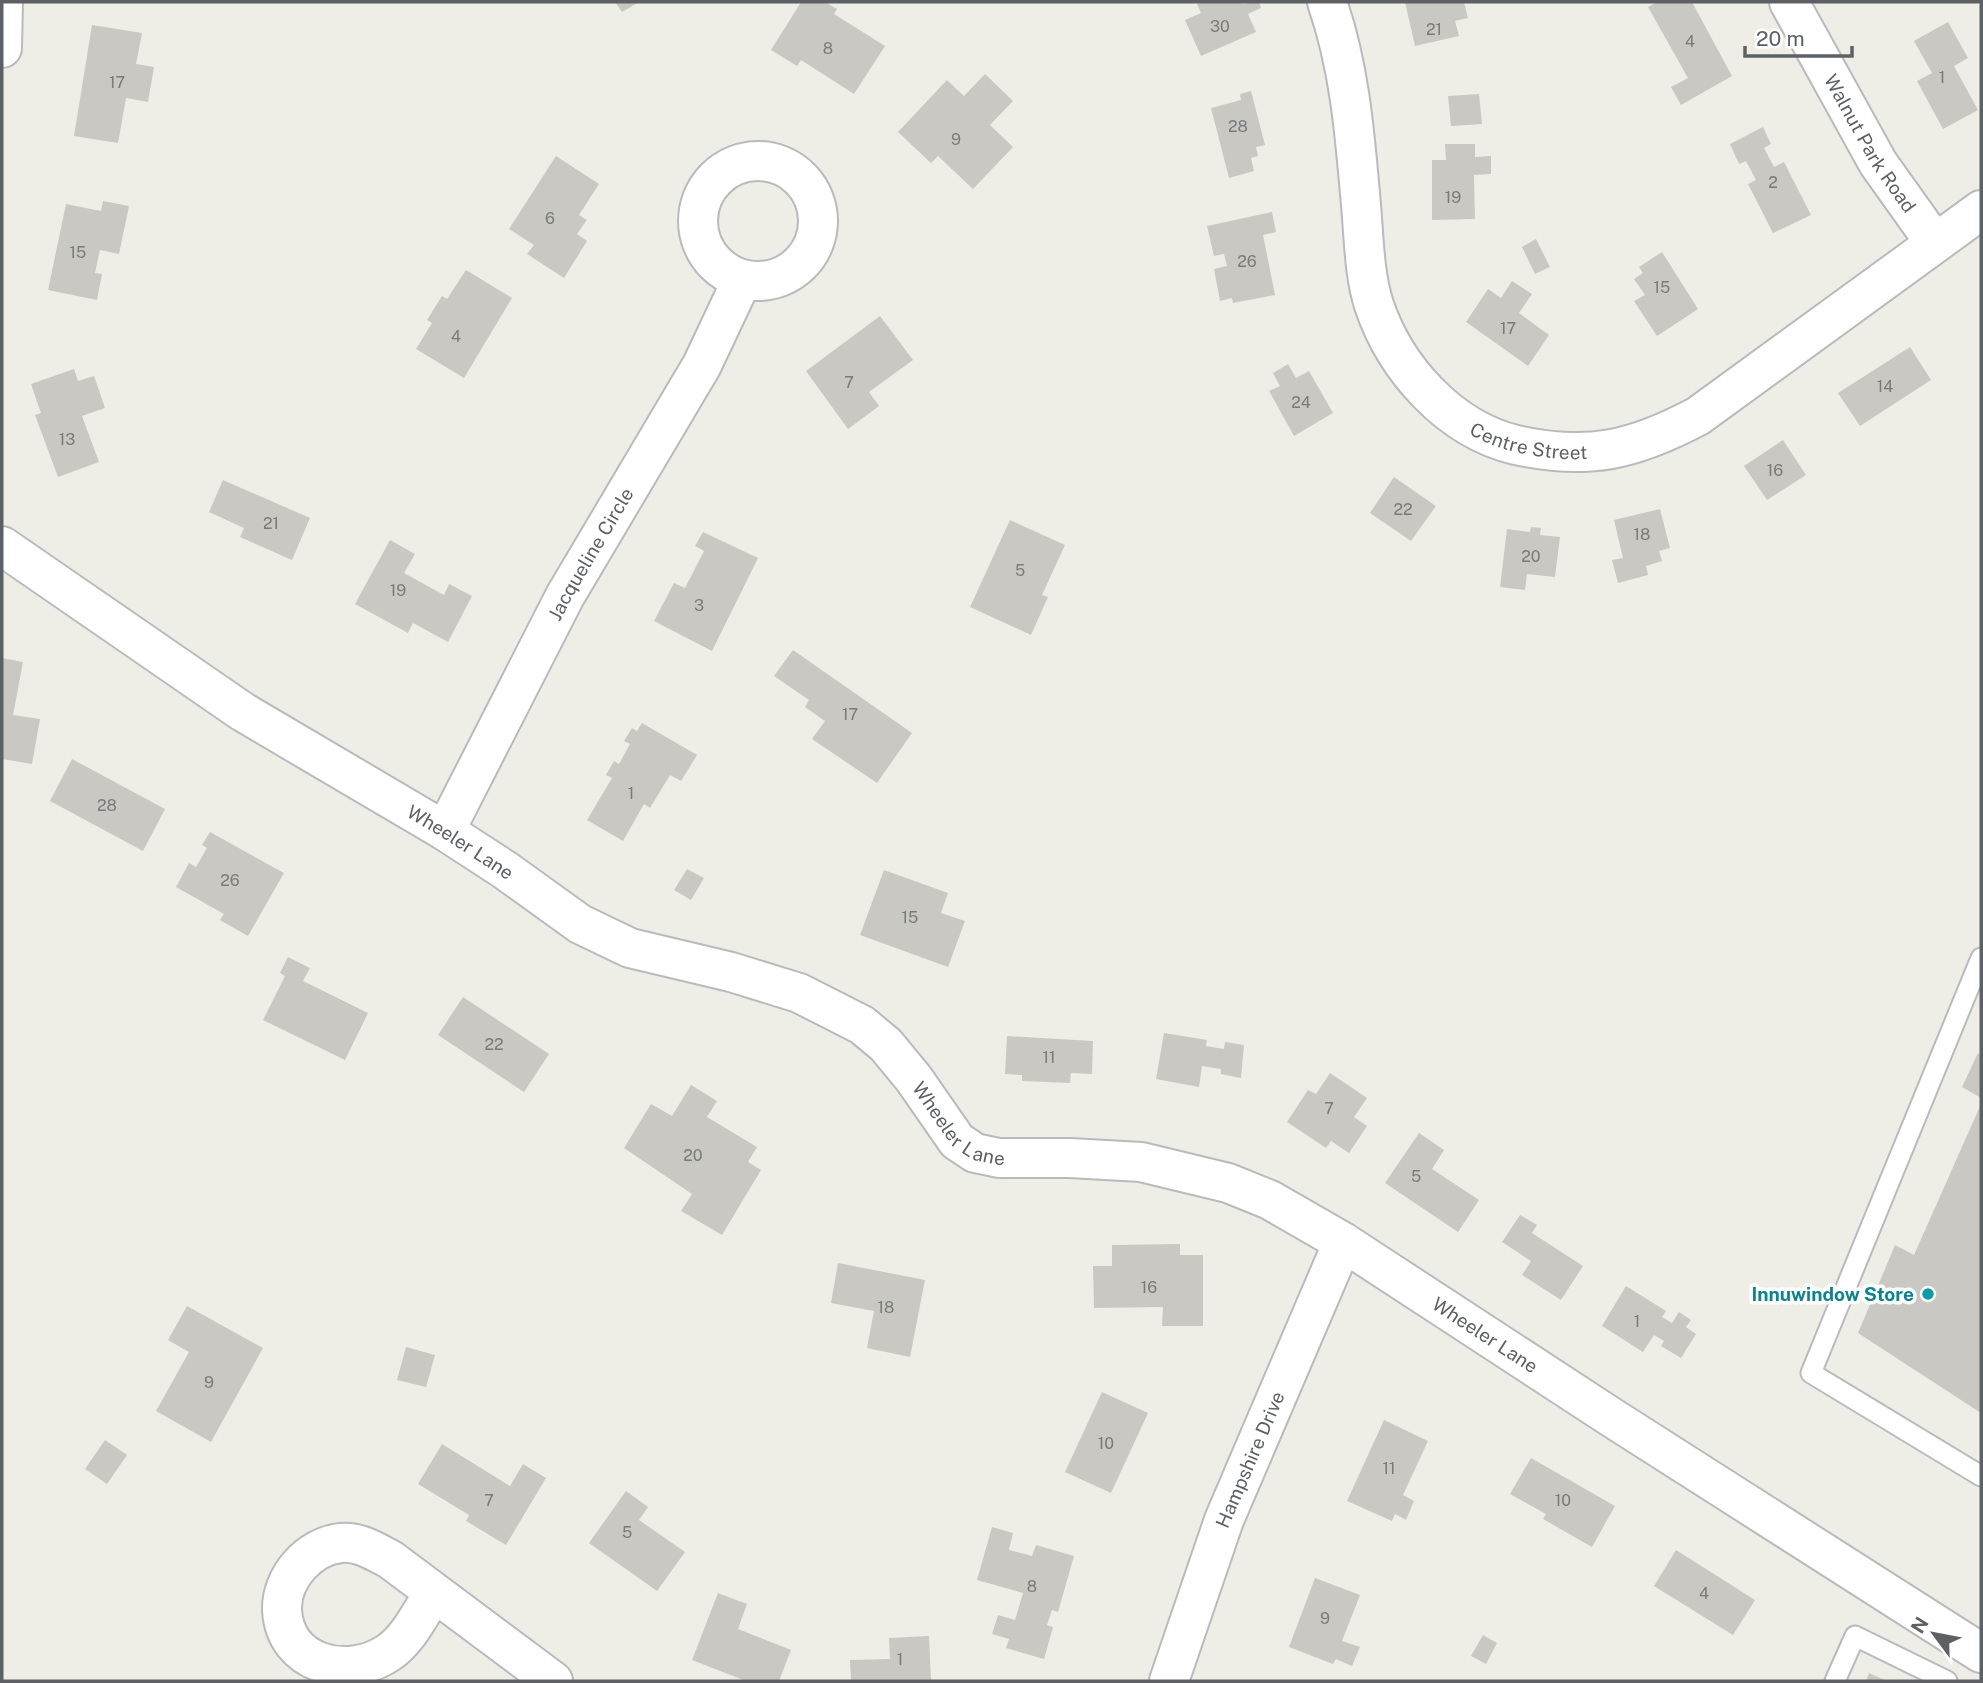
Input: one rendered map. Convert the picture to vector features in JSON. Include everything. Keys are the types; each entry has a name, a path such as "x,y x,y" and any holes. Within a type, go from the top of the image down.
{"street":[{"path":"2,48 3,2"},
{"name":"Centre Street","path":"1327,2 1342,50 1351,102 1373,303 1406,368 1432,398 1464,422 1500,441 1545,451 1584,454 1621,449 1658,437 1698,416 1981,211"},
{"name":"Walnut Park Road","path":"1789,2 1878,163 1935,243"},
{"name":"Jacqueline Circle","path":"444,831 565,596 696,376 742,280"},
{"name":"Wheeler Lane","path":"2,546 243,712 444,831 603,937 630,948 765,981 833,1008 862,1026 886,1045 914,1079 957,1141 975,1153 999,1158 1108,1159 1180,1169 1228,1183 1270,1200 1343,1242 1981,1653"},
{"name":"Hampshire Drive","path":"1169,1681 1224,1520 1343,1242"},
{"path":"433,1594 553,1681"}],"lane":[{"path":"1981,958 1811,1373 1981,1476"},
{"path":"1835,1681 1855,1636 1947,1681"}],"building":[{"path":"615,2 639,2 622,12"},
{"path":"801,2 825,2 837,9 834,14 885,46 854,94 801,60 797,66 771,50"},
{"path":"1259,2 1261,8 1248,14 1256,32 1201,56 1185,20 1201,13 1197,4"},
{"path":"1405,2 1464,2 1468,18 1455,21 1459,36 1415,46"},
{"path":"1657,2 1692,2 1732,76 1681,105 1671,87 1688,78 1648,7"},
{"path":"1948,22 1968,58 1954,66 1978,110 1943,129 1917,81 1932,73 1914,41"},
{"path":"92,25 142,33 136,64 154,67 148,102 126,98 118,143 74,136"},
{"path":"985,74 1013,101 990,125 1013,147 973,189 938,156 931,163 898,132 947,80 964,96"},
{"path":"1251,91 1265,145 1256,147 1258,156 1251,158 1254,171 1229,178 1211,108 1241,100 1240,94"},
{"path":"1479,94 1482,124 1451,126 1448,96"},
{"path":"1763,127 1771,144 1764,148 1774,167 1784,162 1811,215 1773,233 1748,184 1756,180 1746,161 1739,164 1730,144"},
{"path":"1445,144 1475,144 1475,157 1491,156 1491,174 1474,175 1475,219 1432,220 1432,160 1446,160"},
{"path":"556,156 599,184 579,215 587,220 577,234 587,241 564,278 527,254 534,245 509,229"},
{"path":"103,201 129,206 119,254 100,250 95,273 102,274 97,300 48,290 66,204 101,211"},
{"path":"1272,212 1276,232 1263,235 1275,295 1233,303 1232,298 1220,301 1214,269 1227,266 1224,254 1214,256 1207,226"},
{"path":"1536,239 1550,267 1535,274 1522,247"},
{"path":"1662,252 1698,309 1657,336 1634,301 1645,295 1634,279 1643,273 1639,267"},
{"path":"466,270 512,298 464,378 416,349 432,323 427,320 442,296 447,299"},
{"path":"1512,281 1532,294 1519,313 1549,335 1528,366 1466,322 1488,289 1501,298"},
{"path":"880,316 913,360 869,392 879,406 848,429 806,371"},
{"path":"1910,347 1931,380 1860,426 1838,393"},
{"path":"1288,364 1296,378 1309,371 1333,413 1294,436 1269,391 1280,386 1273,373"},
{"path":"74,369 78,381 94,376 105,408 82,416 99,462 58,477 35,415 41,413 31,384"},
{"path":"1783,440 1806,475 1767,500 1744,466"},
{"path":"1394,477 1436,506 1411,541 1370,513"},
{"path":"223,480 310,518 292,560 240,537 244,528 209,512"},
{"path":"1660,509 1670,548 1659,551 1662,561 1646,566 1648,575 1618,583 1612,560 1623,558 1614,520"},
{"path":"1010,520 1065,545 1042,595 1048,597 1031,635 970,607"},
{"path":"1531,527 1541,528 1540,535 1560,537 1555,577 1527,574 1525,590 1500,587 1507,529 1530,532"},
{"path":"703,532 758,558 712,651 654,621 674,583 685,588 704,551 695,546"},
{"path":"390,540 415,554 404,573 444,595 449,584 472,596 448,642 413,623 408,633 355,604"},
{"path":"793,650 912,733 877,783 812,739 825,721 805,707 809,700 774,676"},
{"path":"2,658 23,662 13,715 40,719 32,764 2,759"},
{"path":"642,723 697,755 681,781 670,775 650,808 644,804 623,841 587,820 612,778 606,775 614,761 619,764 630,744 624,741 632,728 637,731"},
{"path":"72,759 165,809 143,851 50,801"},
{"path":"210,832 284,873 248,936 220,920 224,914 176,887 189,863 196,867 207,848 202,845"},
{"path":"687,869 704,878 691,900 674,890"},
{"path":"884,870 948,893 941,913 965,921 948,967 860,935"},
{"path":"288,957 310,968 303,981 368,1013 345,1060 263,1020 285,976 280,973"},
{"path":"463,997 549,1054 524,1092 438,1035"},
{"path":"1164,1033 1207,1040 1206,1046 1224,1049 1225,1042 1244,1045 1241,1078 1221,1074 1221,1069 1202,1066 1199,1087 1156,1079"},
{"path":"1007,1036 1093,1041 1092,1074 1071,1073 1070,1083 1022,1081 1022,1075 1005,1074"},
{"path":"1978,1053 1981,1055 1981,1098 1962,1087"},
{"path":"1330,1073 1367,1098 1354,1117 1367,1126 1349,1153 1331,1141 1326,1148 1287,1122 1308,1090 1316,1094"},
{"path":"691,1085 717,1101 707,1117 757,1147 748,1162 761,1170 722,1235 681,1211 692,1194 624,1148 651,1104 672,1116"},
{"name":"Innuwindow Store","path":"1981,1104 1981,1413 1858,1333 1895,1245 1914,1255"},
{"path":"1419,1133 1444,1150 1432,1169 1479,1200 1458,1232 1385,1183"},
{"path":"1520,1215 1537,1225 1532,1233 1583,1266 1561,1300 1522,1275 1531,1261 1502,1242"},
{"path":"1180,1244 1180,1255 1203,1255 1203,1326 1162,1326 1163,1307 1094,1308 1093,1266 1112,1266 1112,1245"},
{"path":"838,1263 925,1280 910,1357 867,1348 874,1311 831,1303"},
{"path":"1626,1286 1666,1311 1662,1317 1672,1323 1679,1312 1691,1320 1686,1327 1696,1334 1681,1358 1661,1346 1664,1341 1654,1335 1643,1352 1602,1326"},
{"path":"187,1306 263,1348 211,1442 156,1411 189,1352 168,1340"},
{"path":"406,1347 435,1355 426,1387 397,1380"},
{"path":"1102,1392 1148,1413 1111,1493 1065,1472"},
{"path":"1384,1420 1428,1441 1403,1495 1414,1501 1406,1520 1395,1514 1392,1521 1347,1501"},
{"path":"105,1440 127,1455 107,1484 85,1469"},
{"path":"442,1444 510,1486 523,1464 546,1478 506,1545 466,1521 469,1515 418,1484"},
{"path":"1531,1458 1615,1506 1592,1547 1543,1519 1546,1514 1510,1494"},
{"path":"626,1491 648,1507 639,1520 685,1552 657,1591 589,1543"},
{"path":"992,1527 1013,1533 1009,1550 1032,1556 1036,1545 1074,1556 1058,1612 1052,1610 1047,1625 1053,1627 1044,1659 1006,1648 1009,1639 992,1634 998,1615 1015,1620 1023,1593 977,1580"},
{"path":"1676,1550 1755,1600 1733,1635 1654,1586"},
{"path":"1315,1578 1360,1595 1342,1641 1360,1647 1352,1666 1336,1659 1333,1664 1289,1647"},
{"path":"718,1593 747,1604 738,1629 791,1650 779,1681 746,1681 692,1660"},
{"path":"1483,1635 1497,1643 1486,1664 1471,1656"},
{"path":"929,1636 931,1681 851,1681 850,1660 890,1659 889,1638"},
{"path":"1869,1673 1887,1681 1866,1681"}],"place":[{"name":"Innuwindow Store","path":"1928,1294"}]}
